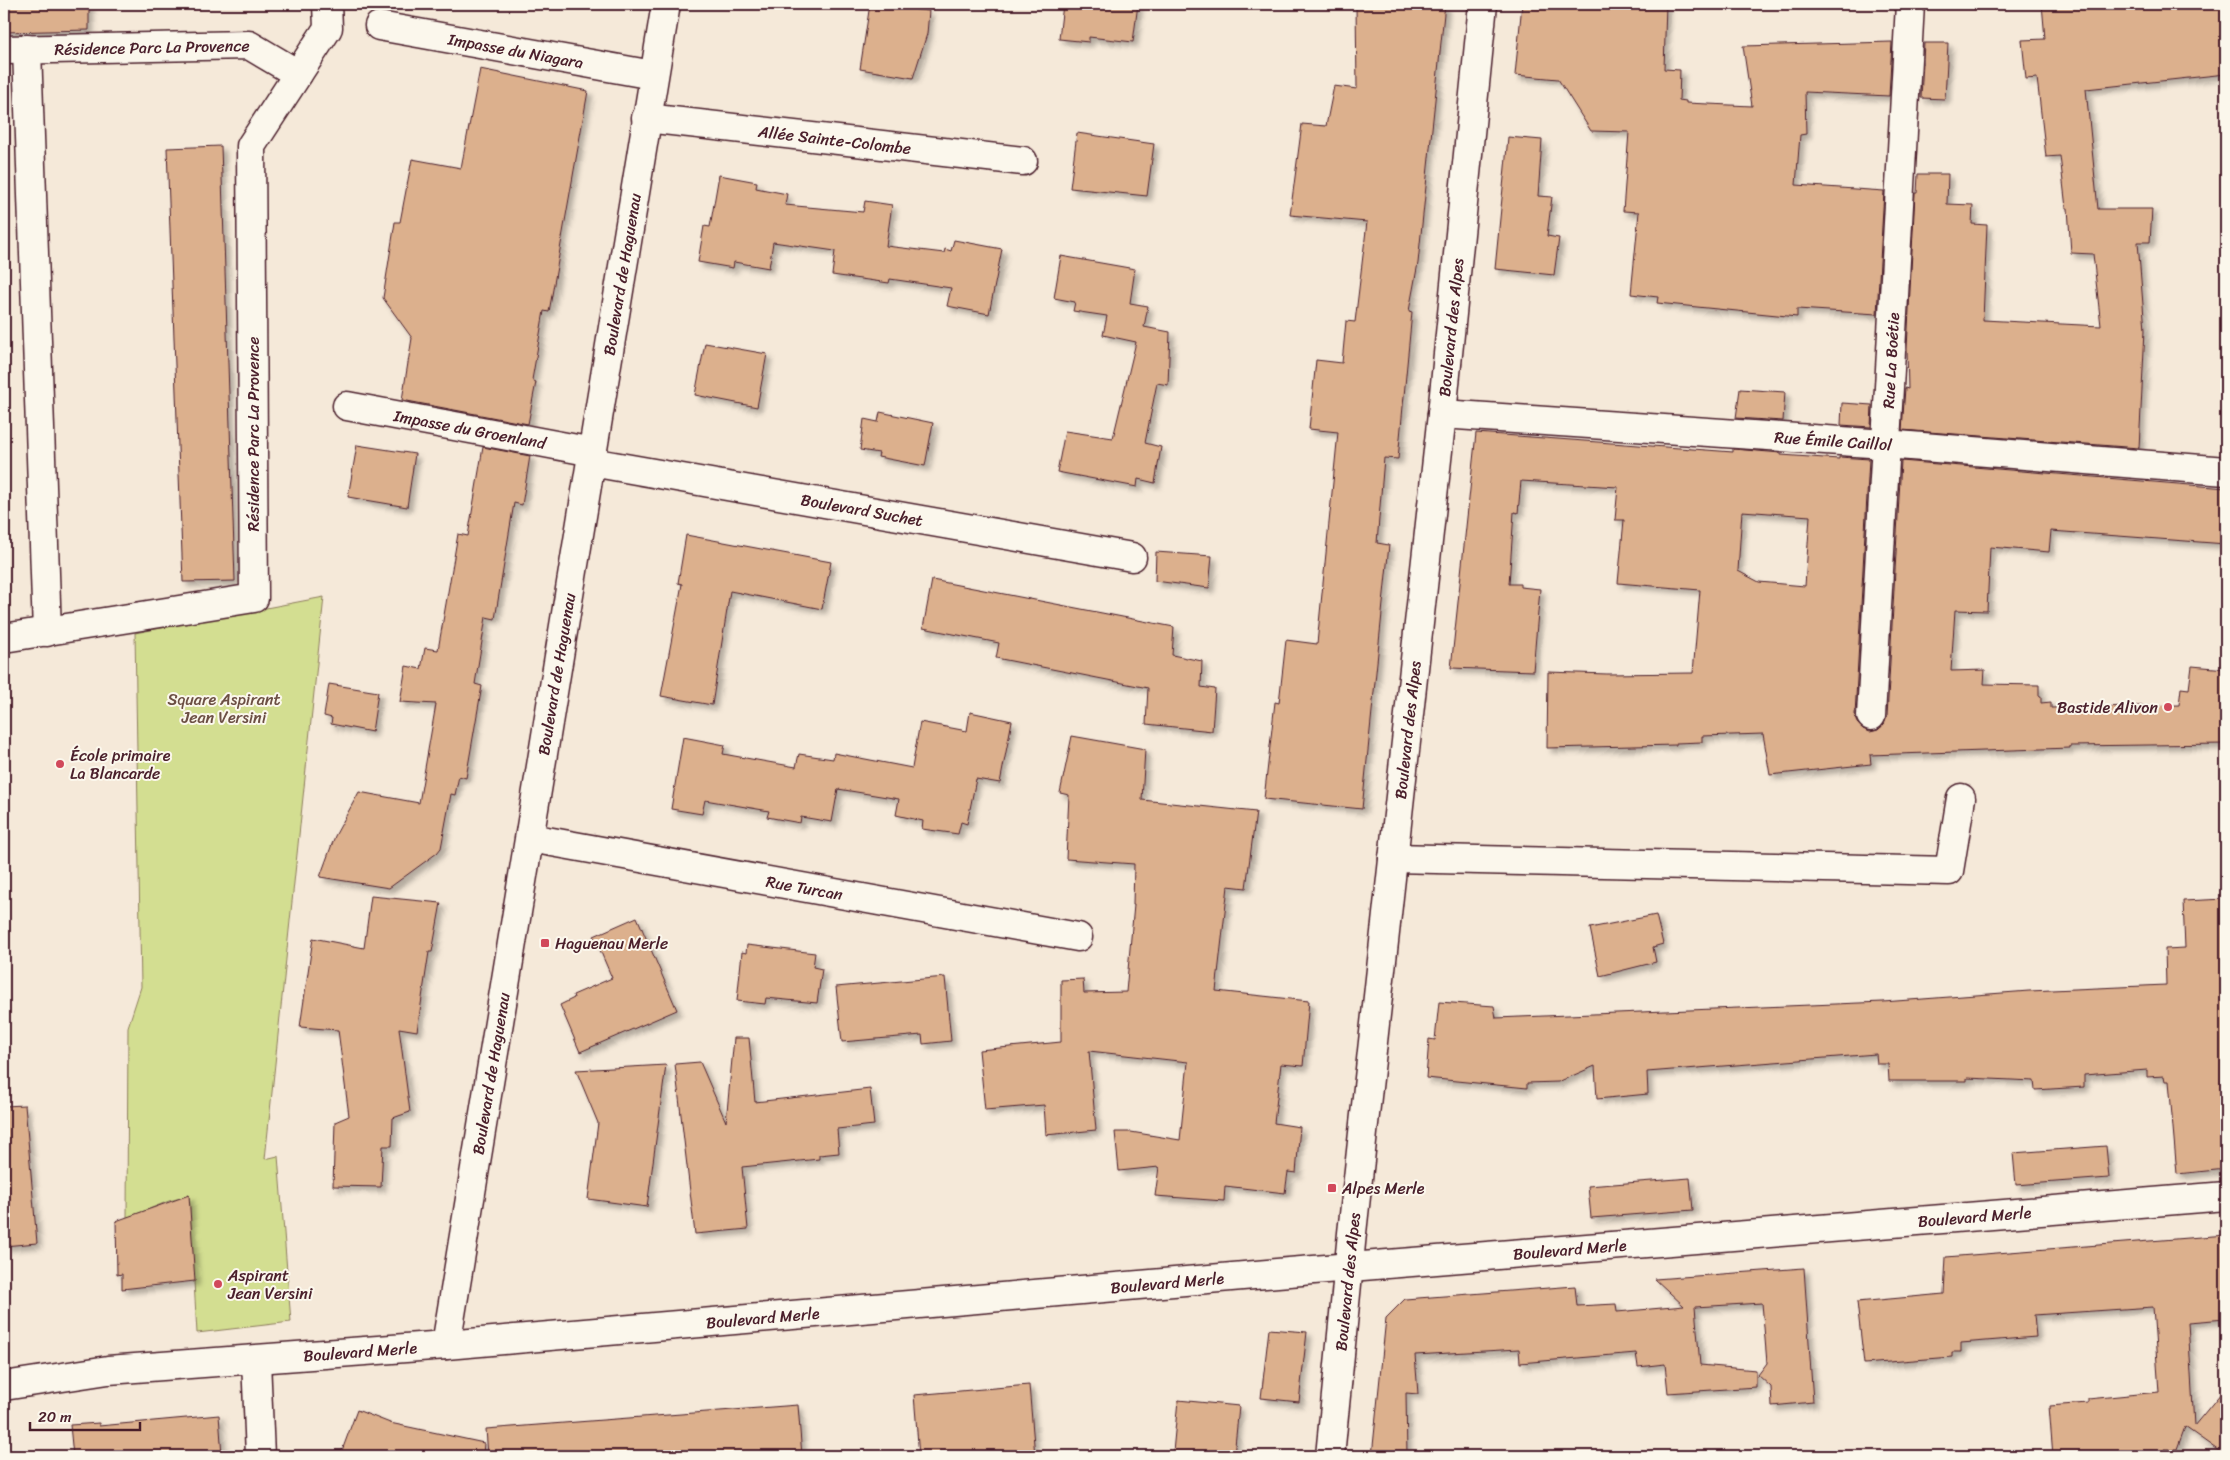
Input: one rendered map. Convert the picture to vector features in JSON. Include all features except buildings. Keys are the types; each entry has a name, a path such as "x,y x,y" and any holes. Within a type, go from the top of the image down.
{"street":[{"name":"Résidence Parc La Provence","path":"4,638 254,598 251,146 328,28 327,4"},
{"name":"Boulevard de Haguenau","path":"446,1345 666,4"},
{"name":"Boulevard des Alpes","path":"1330,1456 1348,1268 1442,414 1483,4"},
{"name":"Rue La Boétie","path":"1871,716 1910,4"},
{"name":"Impasse du Niagara","path":"379,26 653,75"},
{"name":"Résidence Parc La Provence","path":"47,632 15,49 249,45 298,74"},
{"name":"Allée Sainte-Colombe","path":"646,118 1023,161"},
{"name":"Impasse du Groenland","path":"346,406 592,457"},
{"name":"Rue Émile Caillol","path":"1442,414 1885,444 2226,471"},
{"name":"Boulevard Suchet","path":"592,457 1132,557"},
{"path":"1393,858 1949,871 1961,798"},
{"name":"Rue Turcan","path":"530,838 1078,937"},
{"name":"Boulevard Merle","path":"4,1386 108,1370 446,1345 2226,1196"},
{"path":"256,1360 260,1456"}],"green space":[{"name":"Square Aspirant Jean Versini","path":"324,597 265,1159 278,1156 291,1322 197,1333 189,1196 169,1201 127,1218 128,1027 141,987 135,633"}],"place":[{"name":"Bastide Alivon","path":"2168,707"},
{"name":"École primaire La Blancarde","path":"60,764"},
{"name":"Haguenau Merle","path":"545,943"},
{"name":"Alpes Merle","path":"1332,1188"},
{"name":"Aspirant Jean Versini","path":"218,1284"}]}
